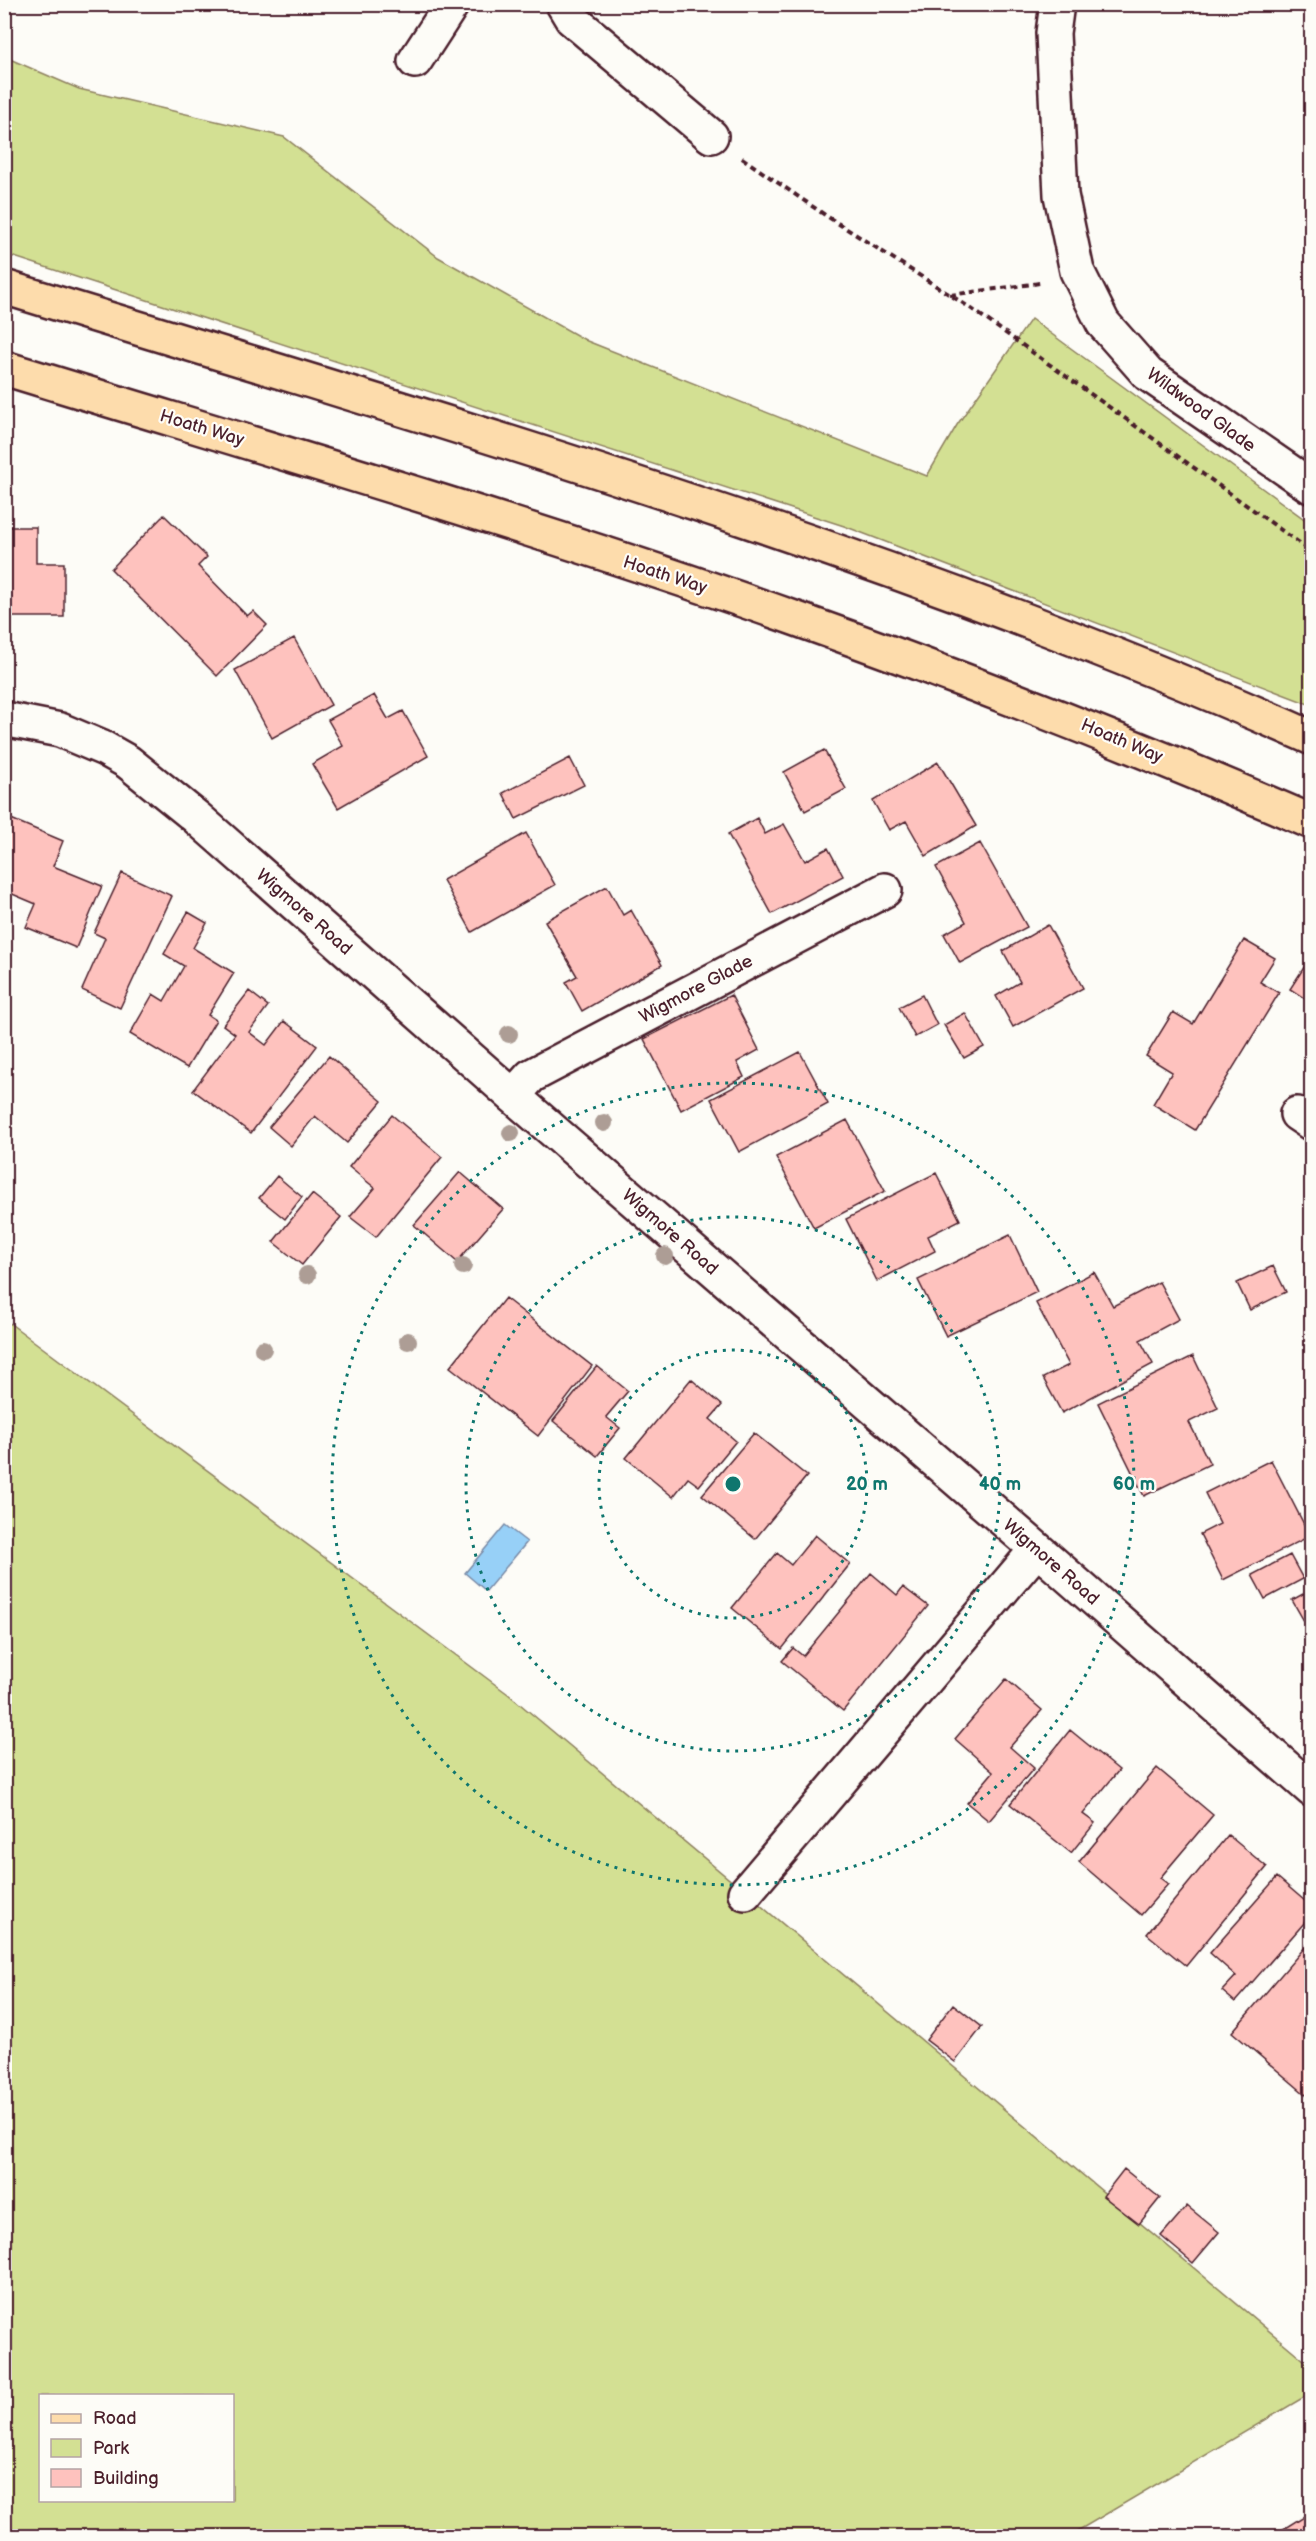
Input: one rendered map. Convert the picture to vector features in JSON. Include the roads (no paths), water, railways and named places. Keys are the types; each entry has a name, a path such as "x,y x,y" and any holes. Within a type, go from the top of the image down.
{"main road":[{"path":"4,287 375,401 816,544 1111,654 1311,738"},
{"name":"Hoath Way","path":"4,368 647,568 792,617 1078,723 1311,822"}],"street":[{"path":"415,61 452,4"},
{"path":"562,4 572,19 711,136"},
{"name":"Wildwood Glade","path":"1057,4 1053,33 1061,195 1077,271 1103,323 1148,374 1311,487"},
{"name":"Wigmore Road","path":"4,719 33,723 83,738 128,762 205,825 1311,1790"},
{"name":"Wigmore Glade","path":"513,1096 531,1076 885,890"},
{"path":"745,1893 1037,1549"}],"water":[{"path":"505,1525 527,1542 486,1591 465,1573"}]}
